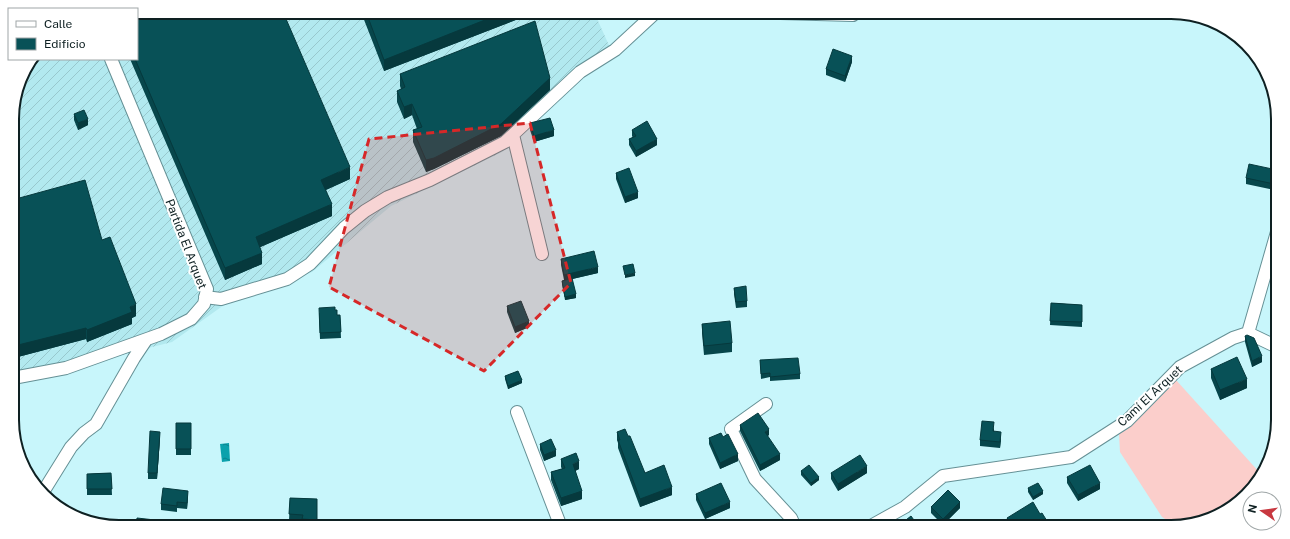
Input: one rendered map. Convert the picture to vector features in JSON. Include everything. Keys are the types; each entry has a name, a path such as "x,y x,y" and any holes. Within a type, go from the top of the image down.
{"street":[{"path":"205,297 221,299 287,279 310,264 344,228 365,211 388,197 430,180 505,142 580,72 615,50 649,19"},
{"name":"Partida El Arquet","path":"19,377 66,368 146,340 161,334 190,318 204,304 206,289 111,60"},
{"path":"513,135 542,254"},
{"path":"1271,253 1248,333 1271,344"},
{"name":"Camí El Arquet","path":"881,520 905,506 943,476 1071,457 1127,421 1180,367 1233,338 1248,333"},
{"path":"46,488 71,447 84,433 96,424 146,340"},
{"path":"766,404 731,429 755,479 792,520"},
{"path":"517,412 558,520"}],"highlighted area":[{"path":"530,123 571,283 484,371 329,287 369,139"}],"shaded area":[{"path":"138,19 597,19 612,52 502,152 391,206 312,272 224,305 172,342 19,380 19,113 22,93 32,69 39,60 138,60"},
{"path":"1176,380 1258,470 1242,491 1215,510 1190,518 1167,520 1162,517 1120,452 1119,434"}],"water":[{"path":"229,443 230,461 222,462 220,444"}],"building":[{"path":"138,19 286,19 350,167 321,180 332,204 256,237 262,253 225,268 135,60 138,60"},
{"path":"369,19 487,19 384,60"},
{"path":"535,21 550,78 501,124 434,158 426,160 413,130 422,127 412,104 404,107 397,91 405,87 400,74"},
{"path":"833,49 852,56 845,76 826,69"},
{"path":"84,110 88,119 78,123 74,114"},
{"path":"550,118 554,130 534,136 530,123"},
{"path":"647,121 657,139 636,151 629,139 636,136 632,130"},
{"path":"1249,164 1271,169 1271,183 1246,178"},
{"path":"629,168 638,192 625,197 616,173"},
{"path":"85,180 102,240 110,237 136,304 130,307 132,312 87,330 86,328 19,345 19,198"},
{"path":"594,251 598,267 564,275 561,259"},
{"path":"633,264 635,273 625,275 623,266"},
{"path":"572,278 576,294 565,297 562,281"},
{"path":"746,286 747,301 736,302 734,288"},
{"path":"521,301 529,321 515,327 507,306"},
{"path":"1051,303 1082,305 1082,322 1050,321"},
{"path":"335,307 335,310 337,310 337,315 340,315 341,332 320,333 319,308"},
{"path":"730,321 732,343 704,346 702,324"},
{"path":"1247,335 1254,338 1262,356 1252,361 1245,336"},
{"path":"1237,357 1247,379 1220,390 1211,369"},
{"path":"798,358 800,374 770,377 770,373 761,374 760,360"},
{"path":"518,371 522,380 508,386 505,376"},
{"path":"758,413 769,429 765,432 780,454 760,465 740,425"},
{"path":"982,421 994,422 993,431 1001,432 1000,442 980,440"},
{"path":"176,423 191,423 191,449 176,449"},
{"path":"625,429 628,436 630,436 645,473 664,465 672,487 640,499 618,440 620,440 617,432"},
{"path":"150,431 160,432 157,473 148,473"},
{"path":"721,433 723,437 728,434 738,454 720,463 709,438"},
{"path":"551,439 556,450 544,455 540,444"},
{"path":"576,453 579,461 573,464 582,491 561,498 551,472 565,468 561,459"},
{"path":"860,455 867,466 838,484 831,473"},
{"path":"809,465 819,477 811,483 801,471"},
{"path":"1090,465 1100,483 1078,495 1067,477"},
{"path":"111,473 112,489 87,489 87,474"},
{"path":"721,483 730,502 705,513 696,494"},
{"path":"1038,483 1043,491 1033,497 1028,488"},
{"path":"163,488 188,491 187,503 177,502 177,506 161,504"},
{"path":"948,490 960,502 943,519 931,507"},
{"path":"290,498 317,499 317,520 302,519 303,515 289,514"},
{"path":"1033,502 1040,514 1042,513 1046,520 1008,520 1007,518"},
{"path":"911,516 914,520 906,520"},
{"path":"137,518 155,520 137,520"}]}
